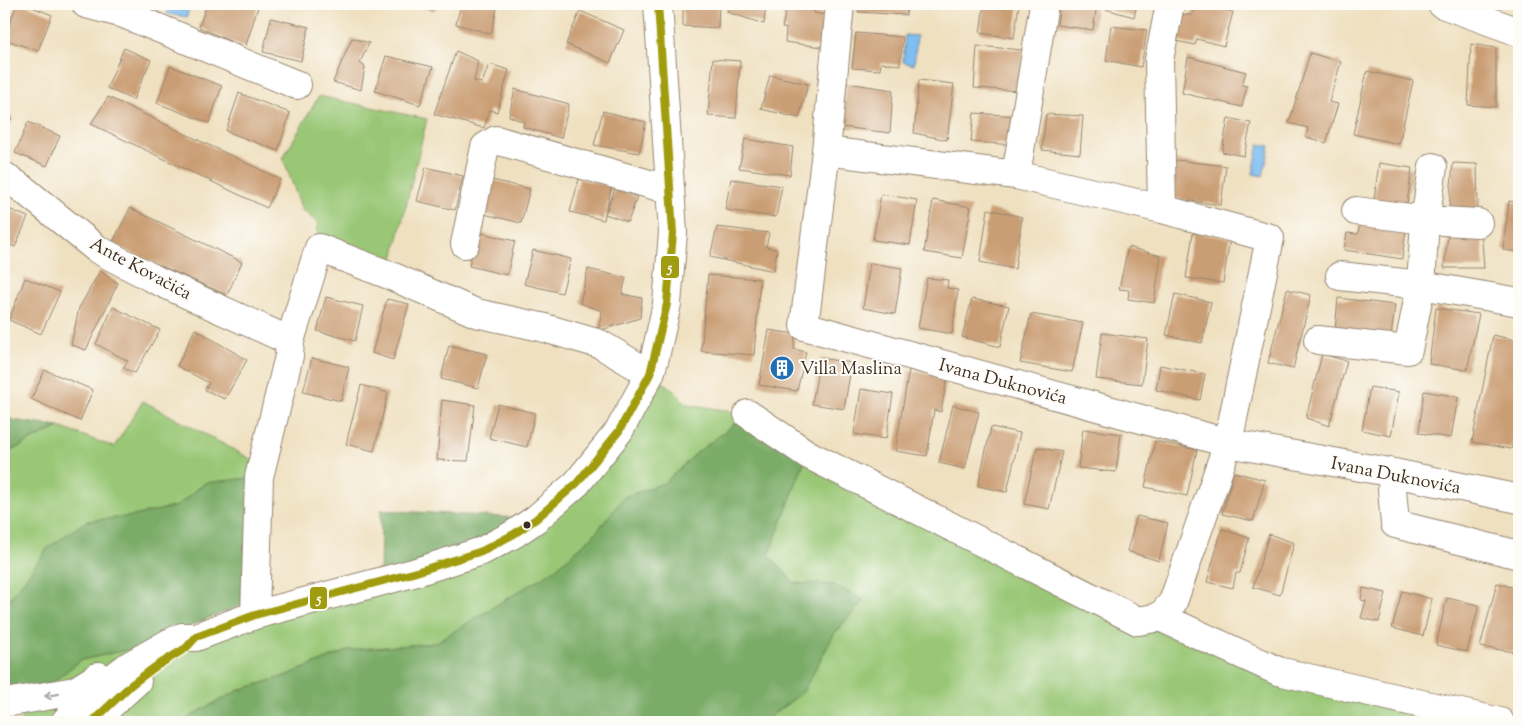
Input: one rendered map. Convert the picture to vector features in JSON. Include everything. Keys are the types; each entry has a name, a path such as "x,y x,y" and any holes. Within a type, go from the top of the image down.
{"street":[{"path":"86,4 125,9 297,85"},
{"path":"65,722 78,707 127,667 169,642 182,637 196,637 255,615 413,573 482,551 514,534 536,519 577,483 619,431 650,374 667,304 673,233 658,4"},
{"name":"Ivana Duknovića","path":"840,4 826,152 804,326 1228,443 1394,473 1519,499"},
{"path":"1016,175 1044,4"},
{"path":"1162,209 1159,60 1170,4"},
{"path":"1442,4 1519,32"},
{"path":"465,244 485,148 496,140 670,190"},
{"path":"826,152 1016,175 1162,209 1270,238 1228,443 1173,602 1160,617"},
{"path":"1318,340 1408,350 1421,285 1425,220 1433,167"},
{"name":"Ante Kovačića","path":"4,176 23,189 96,249 156,280 290,342"},
{"path":"1356,211 1425,220 1478,222"},
{"path":"255,615 260,477 289,356 290,342 319,248 476,312 541,327 600,344 650,374"},
{"path":"1340,276 1421,285 1519,302"},
{"path":"748,414 807,454 1138,621 1160,617 1278,671 1500,722"},
{"path":"1394,473 1392,489 1395,524 1519,555"},
{"path":"92,722 130,686 186,648 196,637"},
{"path":"11,708 74,691 121,661 144,657"}],"green space":[{"path":"319,96 427,119 389,275 319,248 317,222 302,210 283,158"},
{"path":"650,374 670,387 687,404 748,414 699,451 664,483 624,497 593,536 554,570 435,643 349,650 288,675 237,691 183,722 20,722 23,715 4,706 50,684 81,660 135,648 536,519"},
{"path":"143,401 262,465 259,477 205,483 177,506 134,516 48,548 4,607 4,454 59,427 114,447"},
{"path":"748,414 807,454 769,555 794,583 834,585 864,600 834,634 803,692 763,722 183,722 237,691 288,675 349,650 435,643 554,570 593,536 624,497 664,483 699,451"},
{"path":"4,415 13,420 59,427 4,454"},
{"path":"807,454 1278,671 1500,722 763,722 803,692 834,634 864,600 834,586 794,583 769,555"},
{"path":"259,477 254,600 135,648 81,660 50,684 4,693 4,607 48,548 86,521 134,516 177,506 205,483"},
{"path":"381,510 536,519 380,582"}],"water":[{"path":"169,4 189,6 187,17 167,14"},
{"path":"905,35 917,36 914,65 903,62"},
{"path":"1259,144 1270,146 1263,176 1253,174"}],"building":[{"path":"17,4 24,4 52,15 38,51 4,39"},
{"path":"207,4 250,4 258,7 245,48 199,27"},
{"path":"412,4 436,4 434,11"},
{"path":"461,4 498,4 491,34 456,24"},
{"path":"683,4 719,4 718,28 683,26"},
{"path":"728,4 766,4 764,24 727,12"},
{"path":"787,4 815,4 814,13 827,15 822,47 785,42 786,28 782,28"},
{"path":"859,4 907,4 906,15 858,12"},
{"path":"984,4 1019,4 1014,38 980,33"},
{"path":"1060,4 1097,4 1093,30 1057,25"},
{"path":"1106,4 1137,4 1134,17 1105,9"},
{"path":"1195,4 1233,12 1224,46 1197,39 1195,45 1171,40 1177,14 1192,15"},
{"path":"580,11 624,30 610,63 566,44"},
{"path":"271,18 309,27 301,61 263,52"},
{"path":"1111,26 1147,30 1141,67 1106,60"},
{"path":"856,33 903,37 900,65 881,63 880,70 852,68"},
{"path":"352,38 369,43 360,63 365,67 361,90 333,82"},
{"path":"1471,44 1496,48 1496,107 1468,105"},
{"path":"977,46 1023,50 1020,91 974,88"},
{"path":"124,48 151,60 133,100 107,88"},
{"path":"456,51 478,61 474,81 482,83 489,64 509,70 497,112 490,110 484,128 434,114"},
{"path":"1310,53 1341,62 1329,102 1338,104 1326,143 1306,137 1308,128 1289,123"},
{"path":"386,56 433,67 420,105 375,91"},
{"path":"1188,57 1246,72 1242,85 1247,86 1242,107 1182,93"},
{"path":"713,59 740,61 736,118 708,116"},
{"path":"170,66 222,86 209,123 157,103"},
{"path":"1367,71 1413,81 1399,144 1353,134"},
{"path":"770,75 808,84 799,118 761,109"},
{"path":"919,80 954,84 947,140 914,133"},
{"path":"847,83 893,90 890,133 842,127"},
{"path":"1519,88 1519,104 1514,102"},
{"path":"515,89 569,104 561,138 523,127 524,122 509,116"},
{"path":"239,93 290,113 278,151 226,131"},
{"path":"108,97 280,179 267,208 91,124"},
{"path":"603,111 646,122 639,153 594,145"},
{"path":"4,113 12,117 4,137"},
{"path":"974,113 1017,116 1015,145 971,142"},
{"path":"1046,114 1083,116 1080,154 1042,150"},
{"path":"1228,118 1251,123 1244,156 1222,152"},
{"path":"28,122 60,136 47,166 15,153"},
{"path":"745,139 793,147 790,175 739,168"},
{"path":"1176,160 1226,166 1221,205 1170,198"},
{"path":"1379,163 1412,168 1407,203 1374,199"},
{"path":"1453,163 1477,164 1478,211 1449,209"},
{"path":"426,167 463,176 455,210 417,201"},
{"path":"579,179 612,186 604,220 570,212"},
{"path":"731,179 782,186 776,217 725,210"},
{"path":"492,180 530,189 521,223 484,214"},
{"path":"615,189 637,197 628,222 605,214"},
{"path":"881,194 917,200 910,245 873,240"},
{"path":"933,200 971,207 962,258 924,252"},
{"path":"1509,201 1519,203 1519,252 1503,250"},
{"path":"4,207 28,217 15,247 4,243"},
{"path":"130,208 242,262 227,295 112,244"},
{"path":"988,209 1022,217 1015,269 980,262"},
{"path":"1360,222 1406,229 1402,259 1344,250 1347,233 1358,234"},
{"path":"717,227 769,233 766,247 777,250 774,271 710,257"},
{"path":"1449,227 1481,228 1484,268 1444,268"},
{"path":"477,232 515,241 507,275 469,266"},
{"path":"1193,233 1230,238 1223,283 1186,278"},
{"path":"1128,247 1161,256 1154,303 1128,299 1129,290 1119,289"},
{"path":"533,250 571,259 562,293 524,284"},
{"path":"870,263 902,268 895,314 863,308"},
{"path":"588,269 626,278 622,294 642,298 640,318 598,331 602,311 580,303"},
{"path":"100,271 118,283 86,350 71,345 79,308"},
{"path":"708,275 760,279 754,355 701,351"},
{"path":"25,278 60,292 41,334 9,320"},
{"path":"927,278 948,280 947,288 958,290 952,334 918,328"},
{"path":"1287,289 1311,295 1293,369 1268,363"},
{"path":"1175,294 1211,302 1202,343 1166,335"},
{"path":"326,297 363,306 355,341 317,331"},
{"path":"1338,298 1395,305 1391,337 1335,331"},
{"path":"387,299 409,304 393,360 372,353"},
{"path":"972,299 1009,306 1000,347 962,337"},
{"path":"113,307 160,330 135,373 123,368 128,361 96,344"},
{"path":"1436,308 1479,314 1467,370 1429,364"},
{"path":"1031,314 1083,323 1072,372 1020,363"},
{"path":"195,329 247,360 225,399 205,390 209,383 177,366"},
{"name":"Villa Maslina","path":"769,330 795,334 794,349 806,352 797,391 759,385"},
{"path":"1102,333 1148,339 1142,384 1096,379"},
{"path":"1493,335 1519,341 1519,415 1511,449 1472,442"},
{"path":"449,345 487,354 478,388 441,379"},
{"path":"1322,354 1347,361 1329,426 1306,418"},
{"path":"312,358 349,367 341,401 303,392"},
{"path":"820,358 852,363 844,409 812,404"},
{"path":"1160,365 1205,374 1200,400 1156,390"},
{"path":"45,370 93,390 80,421 31,399"},
{"path":"909,370 947,378 941,412 934,410 927,456 895,451"},
{"path":"361,385 388,393 374,451 346,444"},
{"path":"1370,387 1399,392 1391,436 1362,430"},
{"path":"861,389 893,394 886,439 854,434"},
{"path":"1424,391 1458,397 1451,438 1419,433"},
{"path":"442,400 475,405 468,461 437,460"},
{"path":"498,404 535,413 527,447 489,438"},
{"path":"953,405 979,412 965,469 939,463"},
{"path":"991,427 1020,433 1007,492 978,486"},
{"path":"1083,429 1121,434 1116,472 1078,468"},
{"path":"1155,441 1197,450 1187,496 1145,487"},
{"path":"1037,447 1062,452 1049,509 1024,504"},
{"path":"1234,472 1265,480 1253,521 1222,514"},
{"path":"1137,516 1168,523 1159,561 1127,551"},
{"path":"1222,529 1249,538 1240,573 1236,573 1233,588 1207,582"},
{"path":"1269,534 1294,543 1280,595 1253,587"},
{"path":"1497,583 1519,589 1519,634 1515,652 1480,647"},
{"path":"1363,588 1386,593 1379,622 1361,618 1366,601 1361,600"},
{"path":"1402,591 1432,599 1423,636 1392,628"},
{"path":"1447,598 1479,605 1467,652 1436,645"}],"transit line":[{"name":"5","path":"92,722 131,685 155,667 186,648 196,637 255,615 413,573 482,551 514,534 536,519 577,483 619,431 650,374 667,304 673,233 658,4"}],"place":[{"name":"Villa Maslina","path":"782,368"}]}
